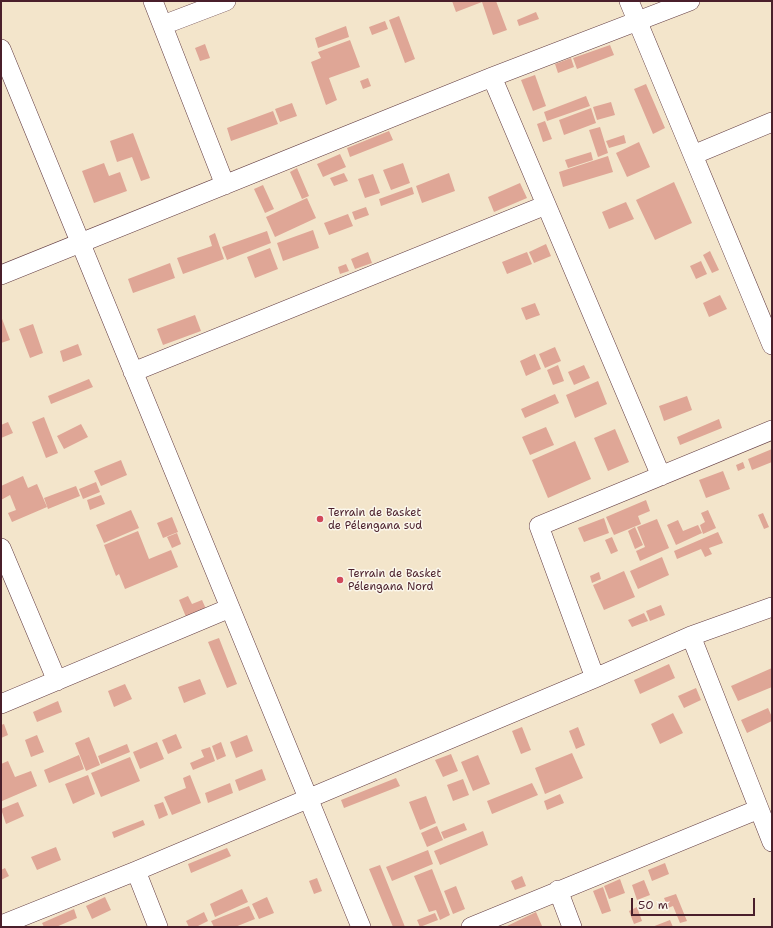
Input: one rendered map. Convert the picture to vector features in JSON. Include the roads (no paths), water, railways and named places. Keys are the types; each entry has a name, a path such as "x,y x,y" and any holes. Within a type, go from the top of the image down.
{"street":[{"path":"153,1 225,185"},
{"path":"163,25 226,1"},
{"path":"630,1 772,345"},
{"path":"1,275 492,77 690,1"},
{"path":"1,49 361,927"},
{"path":"492,77 661,476"},
{"path":"693,155 772,122"},
{"path":"133,372 546,205"},
{"path":"595,678 539,526 772,430"},
{"path":"1,548 57,681"},
{"path":"1,925 136,871 692,636 772,607"},
{"path":"1,704 230,608"},
{"path":"692,636 772,842"},
{"path":"471,927 558,890 759,809"},
{"path":"136,871 158,927"},
{"path":"558,890 572,927"}],"place":[{"name":"Terrain de Basket de Pélengana sud","path":"320,519"},
{"name":"Terrain de Basket Pélengana Nord","path":"340,580"}]}
